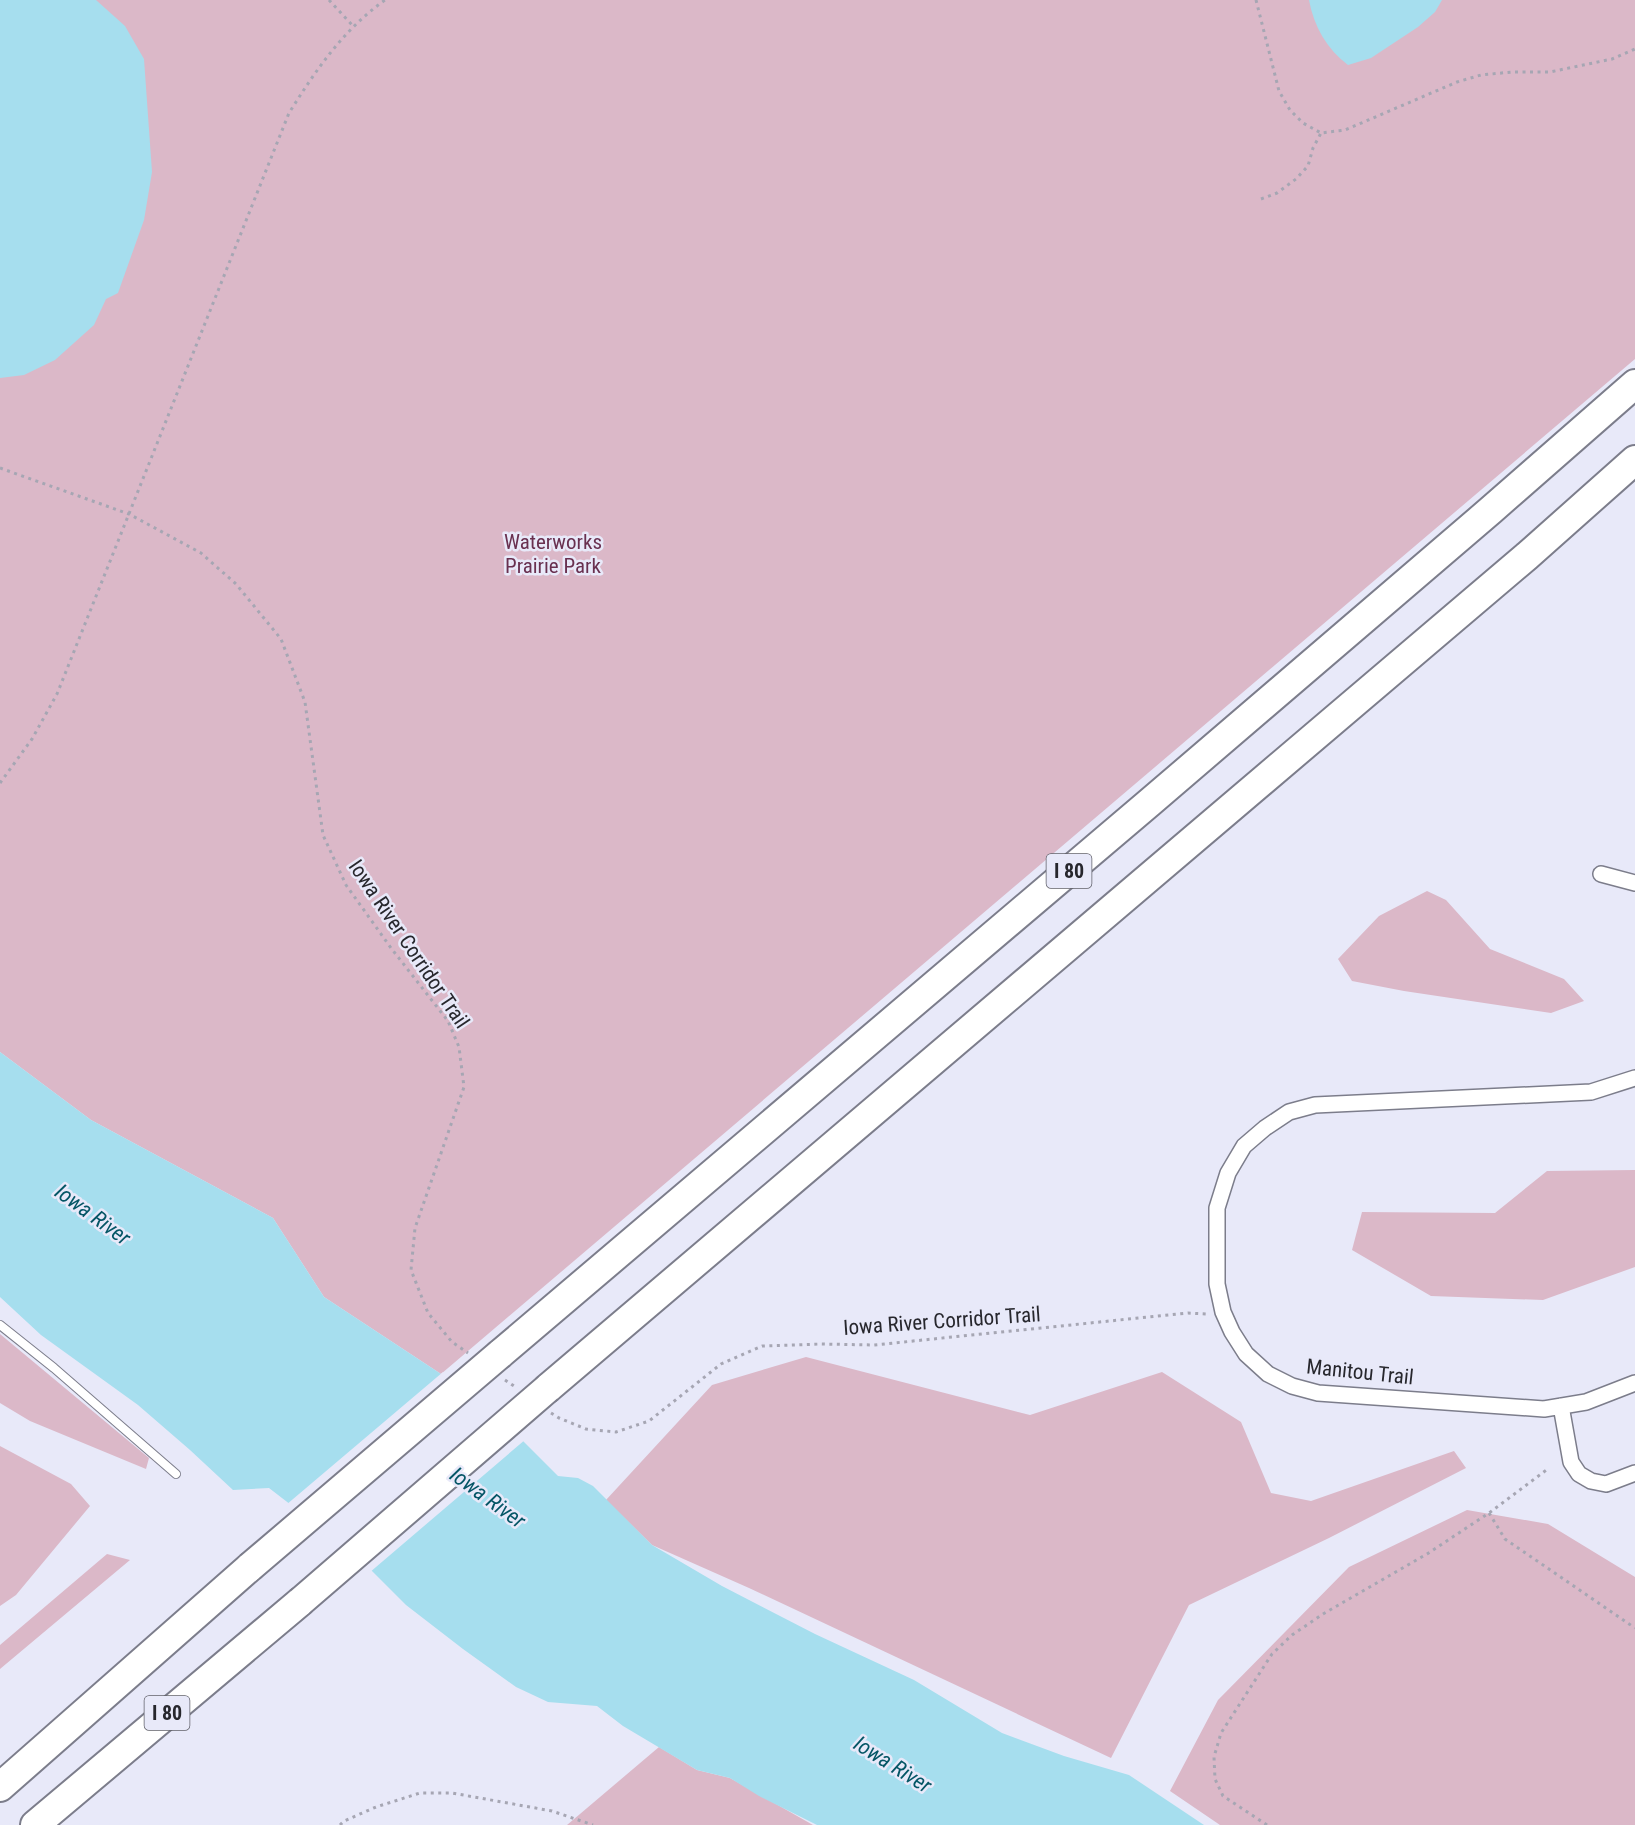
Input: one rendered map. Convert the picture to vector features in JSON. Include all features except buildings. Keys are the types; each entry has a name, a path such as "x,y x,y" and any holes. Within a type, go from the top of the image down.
{"highway":[{"name":"I 80","path":"0,1787 250,1567 494,1365 1635,384"},
{"name":"I 80","path":"35,1825 541,1398 1527,556 1635,460"},
{"path":"0,1771 180,1629"}],"street":[{"path":"1601,874 1635,883"},
{"name":"Manitou Trail","path":"1635,1078 1591,1092 1315,1105 1289,1112 1265,1128 1245,1146 1228,1173 1217,1208 1216,1284 1223,1312 1246,1354 1268,1374 1292,1386 1318,1393 1544,1409 1586,1402 1635,1383"},
{"path":"1562,1406 1571,1462 1578,1474 1606,1484 1635,1473"}],"lane":[{"path":"0,1325 54,1368 176,1474"}],"path":[{"path":"329,0 353,27"},
{"path":"0,783 32,739 57,694 289,113 331,50 353,27 385,0"},
{"path":"1256,0 1279,91 1290,110 1303,123 1321,133 1345,130 1457,82 1481,75 1550,72 1612,59 1635,49"},
{"path":"1261,199 1277,193 1296,179 1308,166 1313,148 1321,133"},
{"name":"Iowa River Corridor Trail","path":"0,468 129,514 201,553 237,584 281,639 305,702 323,835 346,885 448,1022 459,1047 464,1087 416,1228 411,1270 428,1313 452,1342 494,1365 541,1398 559,1418 586,1429 616,1432 648,1421 721,1364 762,1346 874,1345 1188,1313 1223,1312"},
{"path":"1267,1825 1223,1796 1215,1779 1214,1756 1221,1733 1272,1654 1292,1635 1323,1614 1427,1554 1489,1513 1549,1468"},
{"path":"1489,1513 1505,1539 1635,1628"},
{"path":"340,1825 376,1807 420,1793 452,1793 552,1811 593,1825"}],"green space":[{"name":"Waterworks Prairie Park","path":"0,0 1635,0 1635,359 441,1374 324,1297 273,1218 91,1120 0,1052"},
{"path":"1427,891 1446,900 1490,949 1564,979 1584,1001 1551,1013 1352,981 1338,959 1379,916"},
{"path":"1635,1170 1635,1267 1543,1300 1431,1296 1352,1250 1362,1212 1495,1213 1547,1171"},
{"path":"0,1334 149,1458 146,1469 30,1421 0,1403"},
{"path":"806,1357 1030,1415 1162,1372 1241,1422 1271,1493 1311,1501 1454,1451 1466,1468 1329,1538 1189,1605 1111,1758 749,1588 652,1545 606,1500 712,1385"},
{"path":"0,1446 71,1484 90,1506 16,1595 0,1606"},
{"path":"1467,1510 1548,1524 1635,1577 1635,1825 1220,1825 1170,1791 1218,1700 1349,1567"},
{"path":"107,1554 130,1560 0,1669 0,1645"},
{"path":"659,1747 697,1770 730,1778 813,1825 567,1825"}],"water":[{"path":"0,0 96,0 125,26 144,59 152,172 144,220 118,293 106,299 94,325 55,360 24,375 0,378"},
{"path":"1309,0 1442,0 1435,12 1418,27 1371,58 1348,65 1322,37"},
{"name":"Iowa River","path":"0,1052 91,1120 273,1218 324,1297 441,1374 523,1441 558,1476 578,1478 593,1486 652,1545 722,1586 815,1634 914,1680 1002,1733 1064,1756 1129,1775 1204,1825 817,1825 759,1796 730,1778 697,1770 623,1726 597,1706 548,1702 516,1687 406,1605 356,1555 269,1488 233,1490 138,1405 41,1335 0,1297"}],"pier":[{"path":"443,1372 526,1439 369,1573 354,1558 286,1505"}]}
